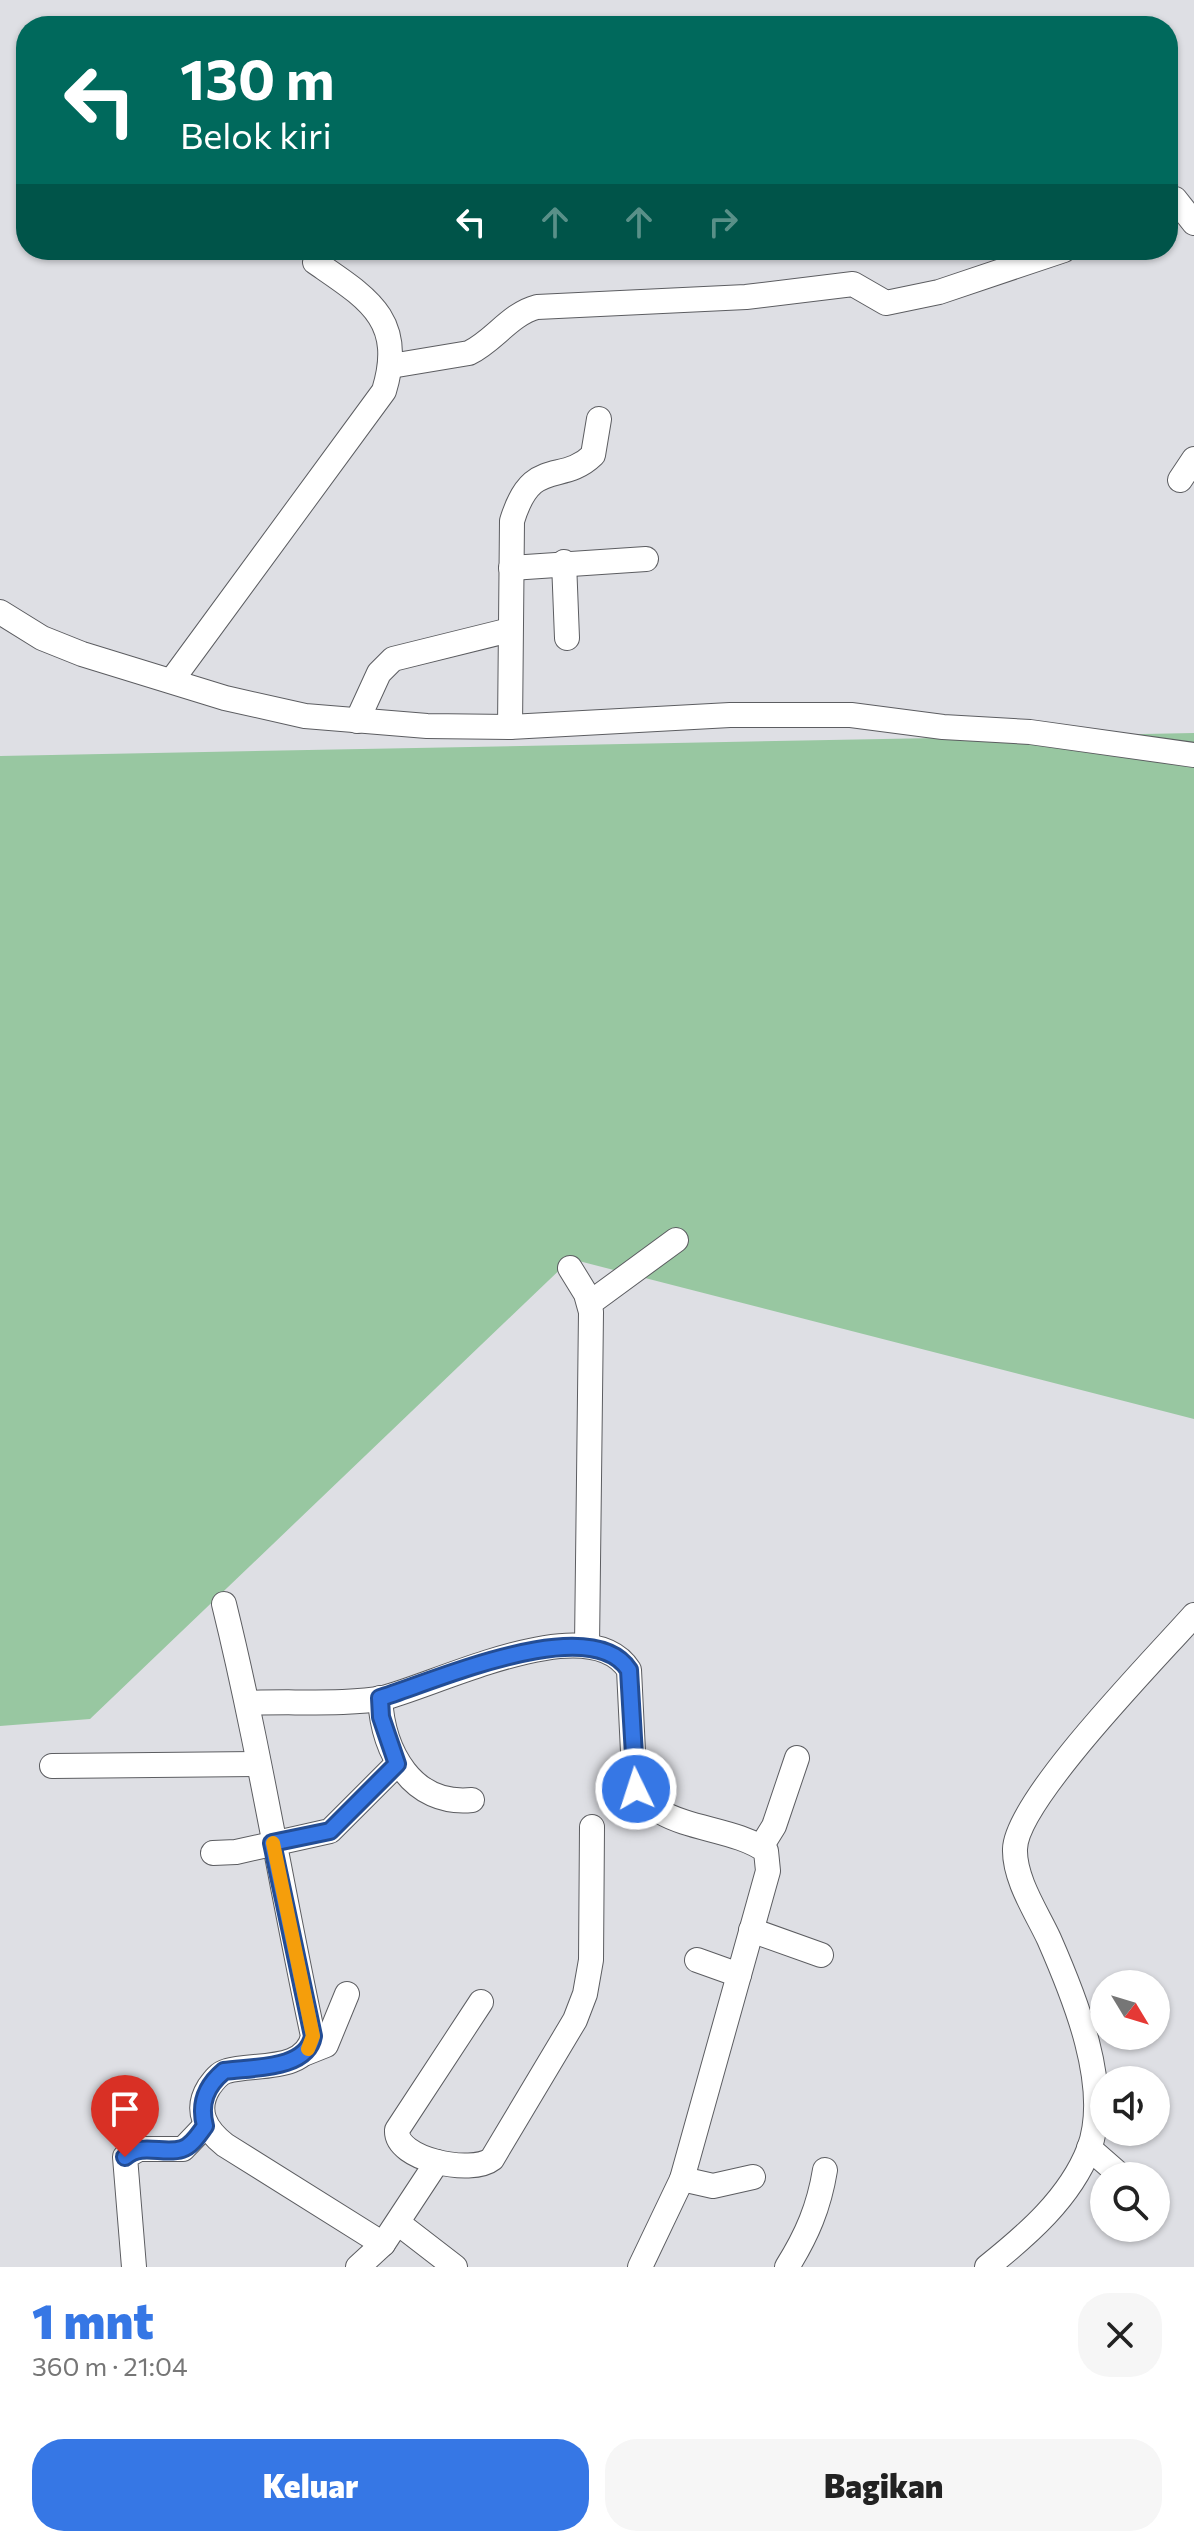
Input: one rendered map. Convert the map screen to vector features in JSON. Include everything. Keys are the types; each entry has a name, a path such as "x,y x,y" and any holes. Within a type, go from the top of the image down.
{"street":[{"path":"1178,203 1194,223"},
{"path":"391,366 469,353 521,313 537,307 746,297 853,284 886,303 939,292 1034,260"},
{"path":"172,680 376,403 391,366 386,330 370,301 315,262"},
{"path":"510,727 512,521 518,499 540,478 588,460 596,449 599,419"},
{"path":"1180,480 1194,459"},
{"path":"511,568 564,562 646,559"},
{"path":"564,562 567,638"},
{"path":"0,612 59,646 276,712 357,721 510,727 730,715 851,715 943,727 1030,732 1194,755"},
{"path":"357,721 379,673 393,659 510,630"},
{"path":"590,1303 676,1240"},
{"path":"570,1268 590,1303 587,1646"},
{"path":"224,1604 249,1703 256,1764 313,2036 306,2053"},
{"path":"987,2267 1048,2212 1068,2186 1089,2148 1095,2077 1075,1998 1021,1876 1015,1848 1033,1803 1194,1615"},
{"path":"249,1703 380,1698 535,1649 587,1646 609,1650 622,1659 629,1670 634,1772 636,1789 644,1801 660,1812 761,1847 769,1858 768,1871 682,2179 640,2267"},
{"path":"380,1698 381,1717 397,1764 430,1794 442,1800 472,1800"},
{"path":"761,1847 774,1826 797,1758"},
{"path":"52,1766 256,1764"},
{"path":"213,1853 236,1852 330,1831 397,1764"},
{"path":"481,2002 397,2130 396,2140 401,2147 437,2162 482,2165 492,2159 575,2020 591,1960 592,1827"},
{"path":"751,1930 821,1955"},
{"path":"697,1960 739,1975"},
{"path":"347,1994 326,2045 285,2062 224,2071 216,2077 202,2102 205,2126 225,2145 383,2244"},
{"path":"134,2267 125,2157 139,2149 183,2149 205,2126"},
{"path":"1089,2148 1105,2162"},
{"path":"358,2267 383,2244 437,2162"},
{"path":"787,2267 819,2206 825,2170"},
{"path":"682,2179 713,2186 753,2177"},
{"path":"398,2223 455,2267"}],"green space":[{"path":"1194,733 1194,1419 571,1259 90,1719 0,1726 0,756"}],"slow traffic":[{"path":"273,1843 313,2036 308,2049"}],"route":[{"path":"125,2157 139,2149 183,2149 205,2126 202,2102 216,2077 224,2071 299,2058 311,2045 313,2036 272,1843 320,1836 330,1831 397,1764 381,1717 380,1698 535,1649 569,1646 609,1650 622,1659 629,1670 636,1789"}]}
